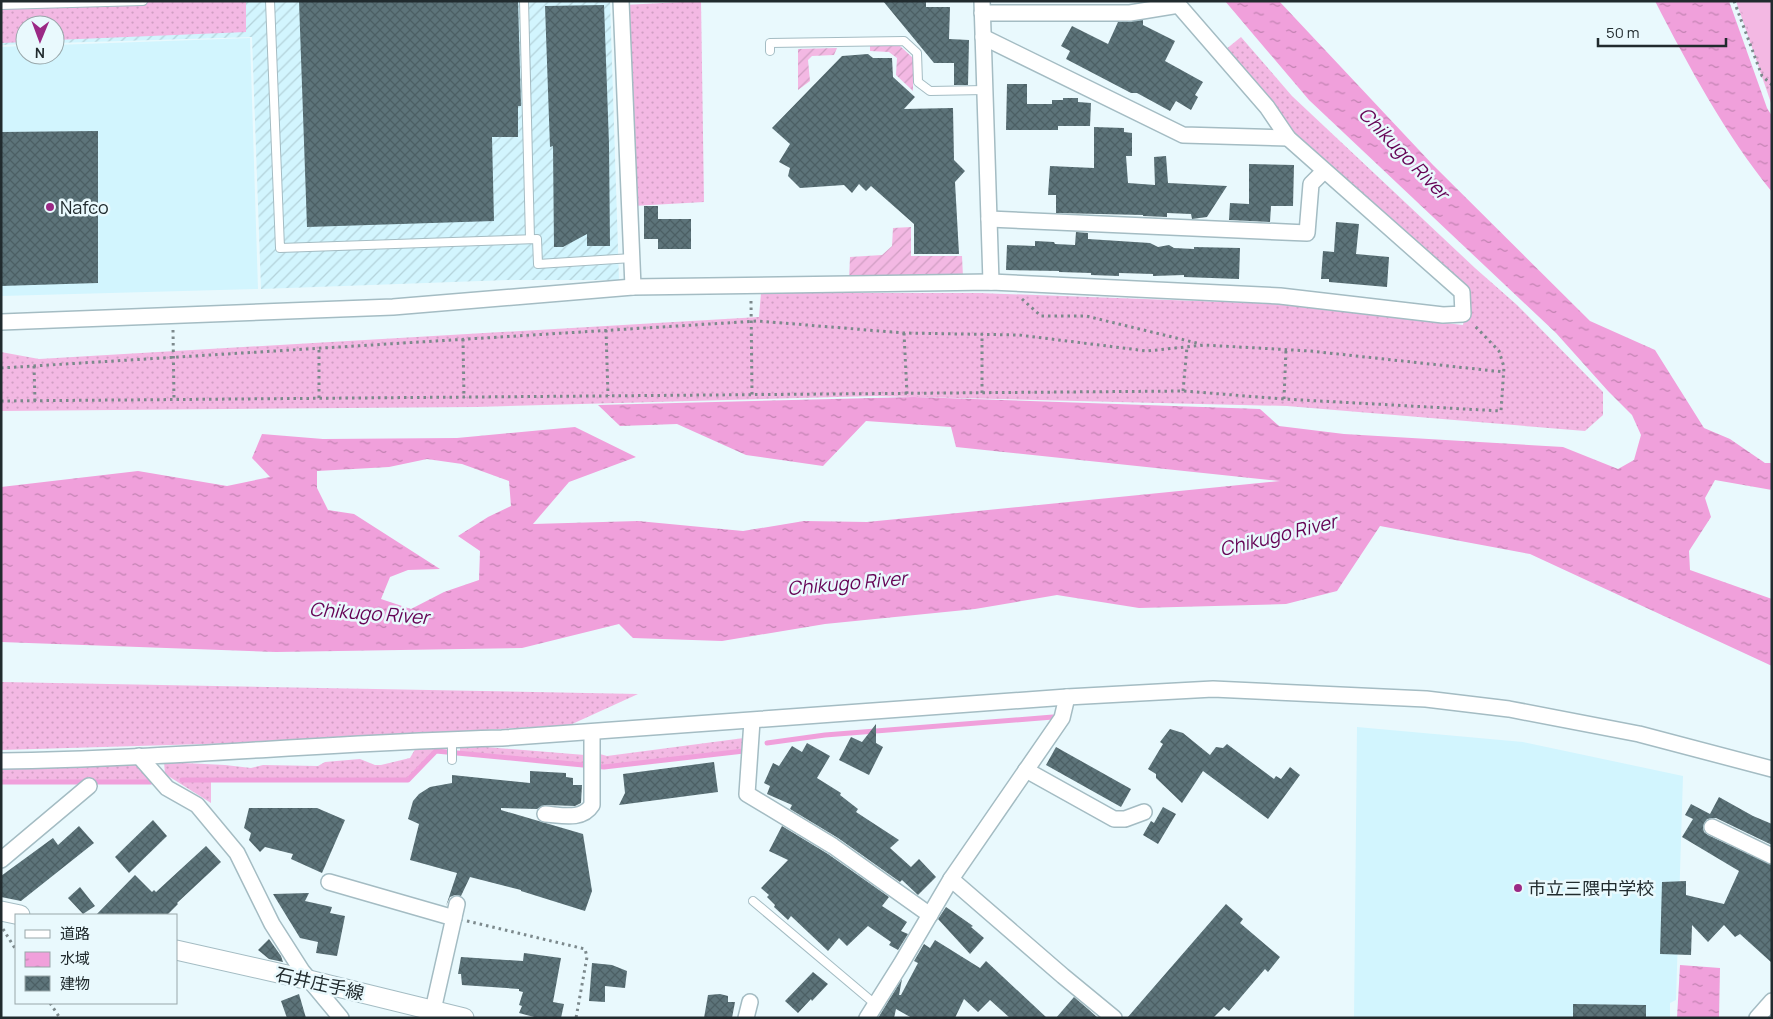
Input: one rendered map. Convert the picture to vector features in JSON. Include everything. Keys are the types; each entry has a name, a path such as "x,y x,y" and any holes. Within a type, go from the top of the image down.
{"street":[{"path":"621,1 633,287"},
{"path":"1,322 393,307 633,287 998,282 1280,296 1443,315 1463,314 1462,292 1288,138 1267,108 1177,3 1130,13 982,7 989,218 998,282"},
{"path":"983,37 1183,135 1288,138"},
{"path":"989,218 1307,233 1312,184 1324,170"},
{"path":"1,761 452,742 1067,697 1213,689 1426,699 1509,708 1630,732 1772,769"},
{"path":"867,1018 950,879 1062,718 1067,697"},
{"path":"752,721 747,794 833,846 930,915"},
{"path":"544,814 580,815 588,812 592,805 592,732"},
{"path":"139,756 167,788 197,805 237,853 272,924 309,980 340,1018"},
{"path":"1026,770 1114,819 1124,819 1144,812"},
{"path":"1,860 89,786"},
{"path":"1712,827 1772,856"},
{"path":"950,879 1114,1018"},
{"path":"329,882 456,911 433,1010"},
{"path":"1,911 15,914"},
{"name":"石井庄手線","path":"178,950 464,1018"},
{"path":"746,1018 750,1002"}],"lane":[{"path":"1,5 143,1"},
{"path":"270,1 280,248 537,239 538,264 632,258"},
{"path":"524,1 530,239"},
{"path":"770,52 770,43 904,41 917,53 918,82 930,90 985,90"},
{"path":"452,742 452,760"},
{"path":"753,901 875,1004"}],"path":[{"path":"1734,1 1762,76 1772,85"},
{"path":"998,282 1041,316 1086,316 1204,345"},
{"path":"750,286 753,321 752,395"},
{"path":"1,401 1183,390 1284,398 1501,410 1504,367 1499,351 1463,314"},
{"path":"172,316 174,400"},
{"path":"1,368 753,321 904,333 1019,335 1147,351 1204,345 1286,349 1504,372"},
{"path":"606,330 608,396"},
{"path":"904,333 907,394"},
{"path":"982,334 982,393"},
{"path":"463,339 464,398"},
{"path":"1183,390 1186,347"},
{"path":"319,348 319,398"},
{"path":"1284,398 1286,349"},
{"path":"34,366 35,401"},
{"path":"456,911 585,949 588,957 576,1018"},
{"path":"1,926 15,948"},
{"path":"51,1004 60,1018"}],"shaded area":[{"path":"1,1 610,1 619,280 508,280 261,289 252,37 65,43 65,15 15,15 15,44 1,45"},
{"path":"1,1 246,1 246,32 65,40 65,15 15,15 15,42 1,43"},
{"path":"701,1 704,202 633,206 624,5"},
{"path":"1736,1 1772,1 1772,104 1771,103"},
{"path":"1738,1 1772,1 1772,80 1765,74"},
{"path":"1241,37 1292,96 1517,305 1603,392 1603,415 1585,431 1287,406 875,396 476,407 1,411 1,352 39,359 759,317 761,293 979,293 1277,304 1463,325 1470,292 1289,130 1225,50"},
{"path":"250,38 258,289 1,296 1,47 15,46 15,65 65,65 65,45"},
{"path":"870,46 900,46 913,58 913,91 896,75 897,58 889,52 870,51"},
{"path":"837,48 834,55 812,56 808,60 810,81 798,90 798,49"},
{"path":"911,227 911,256 962,256 963,277 849,281 850,257 882,255 892,246 893,228"},
{"path":"1,682 638,694 570,725 271,742 1,750"},
{"name":"市立三隈中学校","path":"1357,727 1523,742 1683,776 1676,1000 1670,1003 1670,1018 1354,1018"},
{"path":"744,738 745,749 603,766 597,764 596,753 607,756"},
{"path":"447,744 446,749 435,750 407,779 211,779 211,803 165,774 164,762 251,768 263,765 318,766 325,762 360,759 375,765 381,765 410,758 417,746"},
{"path":"460,745 585,755 585,764 460,752"},
{"path":"135,762 155,780 1,781 1,764"}],"water":[{"name":"Chikugo River","path":"1225,1 1279,1 1433,165 1590,321 1655,350 1704,428 1730,439 1765,463 1772,463 1772,490 1715,480 1705,498 1711,517 1689,551 1690,570 1772,599 1772,666 1530,554 1380,526 1337,591 1286,604 1139,608 1057,595 975,609 825,624 722,641 633,638 619,624 522,648 276,652 1,642 1,487 138,471 227,486 270,477 252,458 262,434 323,439 457,438 575,427 636,457 569,482 533,524 638,521 743,531 804,521 867,522 1280,481 956,447 951,427 866,421 823,466 746,455 677,424 620,426 598,405 914,397 1260,409 1279,426 1344,434 1563,447 1618,469 1634,460 1641,435 1632,415 1556,333 1309,100","holes":["427,459 462,464 509,481 511,506 488,517 458,536 480,551 479,580 444,592 411,609 381,599 390,577 408,570 440,569 354,514 328,510 317,488 317,471 389,467"]},
{"path":"1655,1 1729,1 1767,108 1772,116 1772,192 1723,123"},
{"path":"1680,965 1720,968 1719,1018 1677,1018"}],"building":[{"path":"299,1 518,1 521,106 518,106 518,137 492,137 494,221 307,227"},
{"path":"883,1 926,1 926,7 950,7 949,39 969,40 968,85 954,85 954,63 934,63"},
{"path":"604,5 609,144 610,246 587,246 587,234 563,247 554,247 553,146 550,147 545,6"},
{"path":"1143,20 1143,25 1175,41 1165,61 1203,82 1195,95 1198,97 1191,110 1176,101 1170,111 1066,59 1070,51 1061,46 1072,26 1108,44 1118,22"},
{"path":"868,54 873,58 892,58 893,77 915,97 904,109 953,108 954,160 965,171 955,182 959,254 914,254 914,224 871,186 866,191 859,184 852,193 844,185 800,188 788,176 790,168 779,162 790,144 772,128 842,56"},
{"path":"1007,84 1027,84 1027,104 1052,104 1052,100 1063,100 1063,98 1078,98 1078,102 1091,103 1090,126 1058,126 1058,130 1006,130"},
{"path":"1094,127 1124,128 1124,132 1132,133 1132,156 1126,156 1128,183 1155,185 1154,157 1166,156 1168,183 1227,186 1207,217 1192,219 1191,214 1167,213 1167,217 1056,213 1056,195 1048,195 1050,166 1094,168"},
{"name":"Nafco","path":"98,131 98,283 1,286 1,132"},
{"path":"1249,164 1294,165 1293,206 1271,206 1270,222 1229,220 1230,203 1249,204"},
{"path":"644,206 658,206 658,219 691,219 691,249 658,249 658,239 644,239"},
{"path":"1336,222 1359,224 1356,254 1389,257 1387,287 1329,282 1329,279 1321,279 1323,251 1334,252"},
{"path":"1076,232 1088,233 1088,239 1150,243 1158,247 1169,245 1174,248 1194,249 1194,247 1240,248 1239,279 1184,277 1184,275 1153,276 1153,274 1119,273 1119,276 1059,271 1006,270 1007,245 1035,246 1035,241 1075,245"},
{"path":"876,724 876,743 883,747 869,775 839,760 851,737 862,742"},
{"path":"1170,729 1183,733 1210,755 1216,747 1223,748 1227,744 1274,779 1276,776 1281,779 1290,767 1300,775 1268,819 1203,771 1182,803 1156,778 1156,774 1148,769 1163,744 1160,742"},
{"path":"807,743 830,756 817,778 841,793 840,795 858,809 856,812 899,840 890,848 911,867 919,859 936,877 918,895 902,880 900,882 838,838 790,809 792,805 767,794 770,786 764,783 773,763 779,766 792,746 802,752"},
{"path":"1056,747 1131,789 1121,807 1046,765"},
{"path":"714,762 718,792 619,805 625,793 623,774"},
{"path":"530,771 566,773 566,777 573,778 573,785 582,785 581,803 575,806 545,805 537,809 501,808 501,810 583,834 592,891 585,911 521,890 470,877 461,896 455,895 450,897 446,906 457,873 410,860 419,824 408,819 413,801 419,794 430,787 452,783 452,775 530,783"},
{"path":"1719,797 1772,824 1772,845 1716,818 1707,819 1703,827 1704,832 1708,835 1772,865 1772,963 1740,934 1735,937 1724,925 1708,942 1692,925 1691,955 1660,954 1662,882 1686,881 1686,895 1724,904 1739,871 1682,837 1693,819 1685,815 1691,804 1710,814"},
{"path":"1163,807 1176,814 1158,844 1143,835 1151,821 1154,823"},
{"path":"249,808 317,808 345,820 322,873 291,859 293,854 265,847 260,852 249,840 251,833 244,828"},
{"path":"153,820 167,836 129,873 115,857"},
{"path":"79,826 94,843 21,901 1,897 1,876 53,838 58,845"},
{"path":"782,826 828,854 889,897 882,906 907,922 901,931 908,934 898,950 889,945 891,942 868,926 847,946 839,938 828,951 791,916 788,920 774,907 775,905 767,897 769,895 761,888 788,860 769,851"},
{"path":"206,846 221,862 177,903 168,914 97,914 135,875 152,892 154,890 156,892"},
{"path":"80,887 95,906 83,914 68,898"},
{"path":"309,893 305,901 332,907 330,913 345,916 337,956 316,953 318,942 300,938 273,894"},
{"path":"1226,904 1243,919 1240,923 1280,957 1268,972 1265,969 1229,1011 1224,1007 1213,1018 1127,1018"},
{"path":"946,907 973,926 971,927 984,938 970,954 938,919"},
{"path":"269,939 283,962 269,959 258,950"},
{"path":"935,940 980,968 986,961 1047,1018 1010,1018 990,1000 978,1012 964,999 955,1018 912,1018 896,1009 894,1018 878,1018 902,979 899,995 901,995 918,963 914,961 924,944 930,948"},
{"path":"524,953 561,958 553,1002 564,1004 561,1018 538,1018 519,1013 522,1006 519,1005 523,992 519,991 519,989 462,985 461,974 458,974 461,957 523,961"},
{"path":"592,963 612,965 627,971 625,988 605,986 605,1002 589,1001"},
{"path":"813,972 828,984 798,1013 785,1001"},
{"path":"299,994 306,1018 287,1018 281,1001"},
{"path":"720,994 728,996 728,1002 735,1002 732,1018 704,1018 708,995"},
{"path":"1074,997 1088,1009 1098,1018 1056,1018"},
{"path":"1573,1004 1646,1005 1646,1018 1573,1018"}],"waterway":[{"path":"767,743 825,735 1053,717"},
{"path":"182,780 408,780 436,751 604,767 744,751"},
{"path":"1,782 151,782"}],"place":[{"name":"Nafco","path":"50,207"},
{"name":"市立三隈中学校","path":"1518,888"}]}
